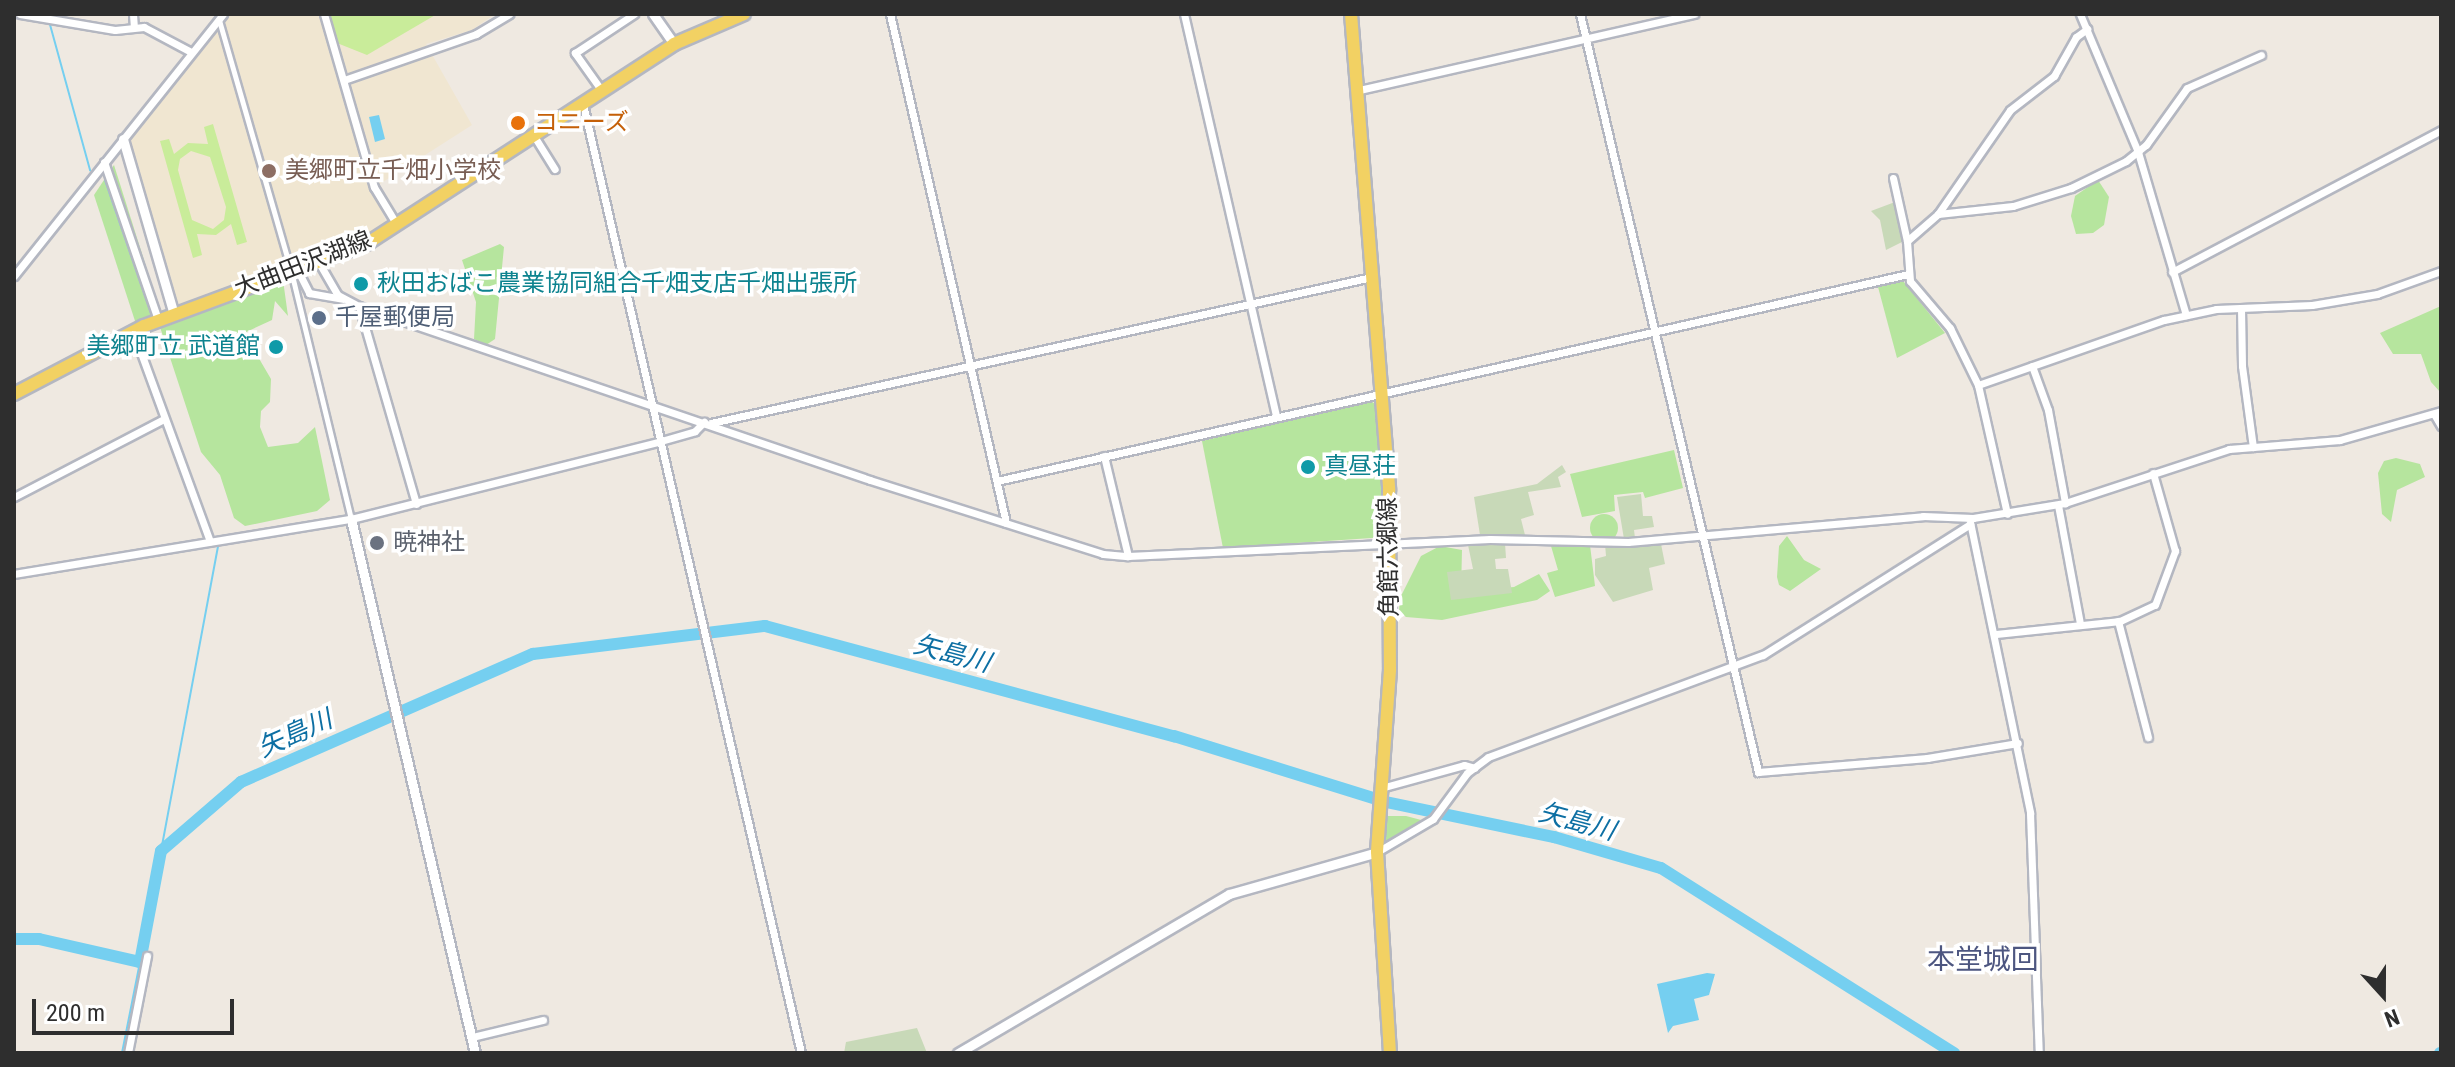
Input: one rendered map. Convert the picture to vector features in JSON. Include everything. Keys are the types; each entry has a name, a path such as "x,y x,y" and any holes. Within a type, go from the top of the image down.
{"main road":[{"name":"大曲田沢湖線","path":"14,394 158,320 368,243 674,44 744,14"},
{"name":"角館六郷線","path":"1351,14 1353,91 1383,392 1390,542 1390,670 1377,852 1390,1053"}],"street":[{"path":"20,14 115,30 134,27 191,52"},
{"path":"133,14 134,27"},
{"path":"324,14 374,187 397,225"},
{"path":"344,80 476,34 509,14"},
{"path":"603,92 575,53 634,14"},
{"path":"653,14 674,44"},
{"path":"890,14 1006,523"},
{"path":"1184,14 1276,417"},
{"path":"1580,14 1730,669 1760,775 1927,758 2018,743"},
{"path":"1353,91 1694,14"},
{"path":"2080,14 2138,152 2186,315"},
{"path":"14,276 219,16"},
{"path":"219,16 294,270 475,1053"},
{"path":"1907,241 1938,214 2010,110 2054,76 2076,37 2087,29"},
{"path":"1938,214 2013,206 2071,188 2138,152 2187,88 2261,55"},
{"path":"583,104 801,1053"},
{"path":"2172,272 2441,130"},
{"path":"534,136 555,169"},
{"path":"123,139 174,315"},
{"path":"104,162 158,320"},
{"path":"1893,178 1907,241 1908,274 1915,291 1950,328 1978,385 2007,514"},
{"path":"318,261 338,295 359,306 1006,523 1103,554 1128,556 1390,542 1628,542 1923,516 1971,521 2062,504 2229,449 2340,440 2438,412 2441,426"},
{"path":"294,270 309,293 348,300"},
{"path":"1978,385 2186,315 2241,308 2312,305 2377,294 2441,271"},
{"path":"997,481 1908,274"},
{"path":"14,574 351,519 661,441 695,431 706,422 970,367 1372,277"},
{"path":"359,306 416,504"},
{"path":"2241,308 2242,366 2253,447"},
{"path":"133,331 162,420 210,541"},
{"path":"2032,366 2048,410 2080,624"},
{"path":"14,497 162,420"},
{"path":"1104,456 1128,556"},
{"path":"1996,634 2118,621 2147,611 2160,599 2175,551 2153,473"},
{"path":"1971,521 2018,743 2035,868 2039,1053"},
{"path":"958,1053 1229,894 1377,852 1433,819 1475,768 1512,746 1763,655 1971,521"},
{"path":"2118,621 2138,713 2148,737"},
{"path":"1380,795 1464,765 1475,768"},
{"path":"128,1053 147,956"},
{"path":"472,1037 543,1020"}],"shaded area":[{"name":"美郷町立千畑小学校","path":"230,14 495,14 472,30 426,44 472,125 372,189 386,221 383,231 176,307 128,139"}],"green space":[{"path":"329,14 437,14 367,55 337,43"},
{"path":"213,124 247,242 237,245 231,224 216,235 197,234 202,255 193,258 160,141 169,139 174,154 188,143 208,144 204,127","holes":["191,151 210,157 226,207 224,220 213,229 192,220 178,170 180,159"]},
{"path":"114,165 161,314 136,324 94,195"},
{"path":"2098,180 2109,197 2104,225 2093,233 2076,234 2071,216 2075,196"},
{"path":"1895,202 1904,241 1886,250 1880,220 1871,211"},
{"path":"500,244 504,247 495,339 486,345 474,339 476,302 462,260"},
{"path":"283,280 288,316 275,301 272,320 244,333 271,379 270,402 261,411 260,427 268,447 298,443 315,427 330,500 317,511 245,526 234,518 220,475 201,452 159,324"},
{"path":"1903,281 1945,333 1897,358 1878,287"},
{"path":"2441,306 2441,393 2431,382 2421,354 2393,354 2380,333"},
{"path":"1371,401 1380,408 1387,537 1223,548 1202,441"},
{"path":"1674,450 1683,488 1645,498 1643,492 1614,495 1615,511 1582,517 1570,474"},
{"path":"2396,458 2420,464 2425,477 2397,490 2391,522 2382,514 2378,473 2384,461"},
{"path":"1562,465 1566,472 1558,477 1561,487 1528,492 1534,515 1521,519 1525,535 1480,535 1474,497 1537,484"},
{"path":"1641,494 1643,516 1652,516 1654,527 1634,530 1635,538 1624,539 1617,497"},
{"path":"1604,514 1614,518 1618,528 1614,538 1604,542 1594,538 1590,528 1594,518"},
{"path":"1787,536 1804,560 1821,569 1790,591 1779,585 1777,577 1779,546"},
{"path":"1505,543 1506,558 1495,559 1496,569 1508,569 1512,593 1451,600 1447,572 1473,569 1468,545"},
{"path":"1605,544 1661,544 1665,564 1649,568 1653,590 1613,602 1595,575 1595,559 1606,556"},
{"path":"1590,545 1595,586 1555,597 1547,573 1558,570 1551,546"},
{"path":"1440,546 1462,550 1461,592 1514,587 1539,574 1550,591 1537,600 1442,620 1406,617 1399,611 1400,598 1421,556"},
{"path":"1386,816 1406,816 1425,821 1386,843"},
{"path":"917,1028 927,1053 844,1053 846,1042"}],"water":[{"path":"379,115 385,139 375,142 369,117"},
{"path":"1715,974 1709,995 1694,999 1699,1020 1673,1026 1668,1033 1657,984"}],"waterway":[{"path":"49,21 90,170"},
{"path":"105,180 152,316"},
{"path":"161,851 218,546"},
{"name":"矢島川","path":"14,939 39,939 140,962 161,851 241,782 533,654 765,626 1174,736 1386,802 1554,837 1661,868 1954,1053"},
{"path":"122,1053 140,962"}],"place":[{"name":"コニーズ","path":"518,123"},
{"name":"美郷町立千畑小学校","path":"269,171"},
{"name":"秋田おばこ農業協同組合千畑支店千畑出張所","path":"361,284"},
{"name":"千屋郵便局","path":"319,318"},
{"name":"美郷町立 武道館","path":"276,347"},
{"name":"真昼荘","path":"1308,467"},
{"name":"暁神社","path":"377,543"}],"district":[{"name":"本堂城回","path":"1983,960"}]}
